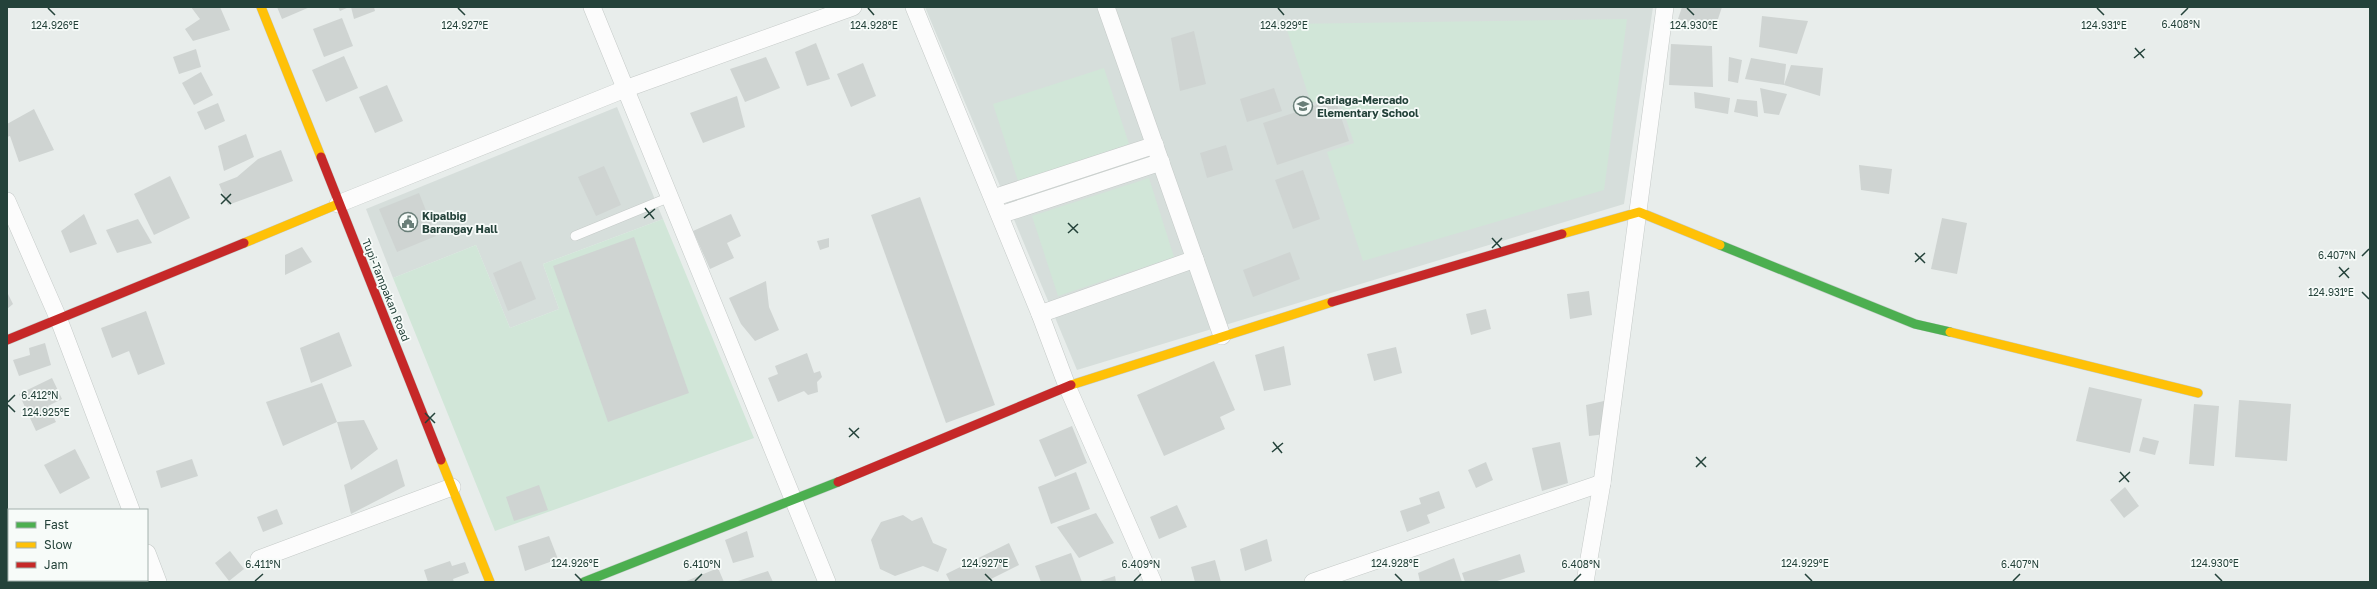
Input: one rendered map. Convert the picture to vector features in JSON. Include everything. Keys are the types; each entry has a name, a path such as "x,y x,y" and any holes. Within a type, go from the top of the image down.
{"street":[{"name":"Tupi-Tampakan Road","path":"261,7 338,204 490,582"},
{"path":"592,7 827,582"},
{"path":"7,340 59,320 338,204 625,89 853,7"},
{"path":"914,7 1040,314 1067,386 1153,582"},
{"path":"1106,7 1222,336"},
{"path":"1585,582 1602,483 1665,7"},
{"path":"993,198 1155,145"},
{"path":"1000,215 1161,162"},
{"path":"7,201 59,320 131,509"},
{"path":"584,582 794,500 1067,386 1222,336 1639,212 1915,324 2198,393"},
{"path":"1040,314 1195,259"},
{"path":"1313,582 1602,483"},
{"path":"259,559 452,487"},
{"path":"148,556 158,582"}],"lane":[{"path":"575,236 670,197"}],"shaded area":[{"name":"Cariaga-Mercado Elementary School","path":"925,7 1653,7 1624,204 1077,370"},
{"path":"617,107 663,219 543,264 559,309 510,328 476,245 393,278 366,209"}],"green space":[{"path":"1627,19 1604,190 1363,261 1327,152 1354,143 1338,95 1311,103 1285,24"},
{"path":"1104,68 1129,144 1018,181 993,104"},
{"path":"1149,178 1174,257 1058,296 1032,216"},
{"path":"663,219 754,438 495,531 393,278 476,245 510,328 559,309 543,264"}],"building":[{"path":"191,7 220,7 230,30 193,41 185,29 200,19"},
{"path":"277,7 310,7 282,19"},
{"path":"338,7 349,7 340,11"},
{"path":"351,7 374,7 375,11 354,19"},
{"path":"1682,7 1722,7 1714,31 1678,19"},
{"path":"1762,16 1808,21 1797,54 1759,47"},
{"path":"342,18 353,46 324,57 313,29"},
{"path":"1194,31 1206,84 1180,91 1171,38"},
{"path":"816,43 830,79 807,86 795,52"},
{"path":"1671,44 1712,46 1713,87 1669,85"},
{"path":"196,49 201,67 179,74 173,57"},
{"path":"344,56 358,88 326,102 312,70"},
{"path":"766,57 780,88 745,102 730,69"},
{"path":"1729,57 1742,60 1738,83 1728,81"},
{"path":"1751,58 1786,64 1784,85 1745,79"},
{"path":"863,63 876,96 851,107 837,74"},
{"path":"1791,65 1823,68 1820,96 1784,85"},
{"path":"201,72 213,95 194,105 182,83"},
{"path":"387,85 403,121 375,133 359,97"},
{"path":"1274,88 1282,111 1247,122 1240,99"},
{"path":"1760,88 1787,94 1779,115 1764,113"},
{"path":"1694,92 1730,98 1728,114 1695,108"},
{"path":"737,96 745,127 703,143 690,113"},
{"path":"1335,99 1349,141 1277,165 1263,123"},
{"path":"1737,99 1757,101 1758,117 1734,112"},
{"path":"218,103 225,121 205,130 197,112"},
{"path":"34,109 54,150 19,162 10,136 7,137 7,124"},
{"path":"246,134 254,157 224,171 218,146"},
{"path":"1226,145 1233,170 1207,178 1200,153"},
{"path":"281,150 293,181 228,205 219,184 237,177 258,159"},
{"path":"1859,165 1892,169 1889,194 1861,190"},
{"path":"604,166 621,205 596,216 578,177"},
{"path":"1303,170 1320,219 1293,229 1275,180"},
{"path":"170,176 190,218 154,235 134,194"},
{"name":"Kipalbig Barangay Hall","path":"419,193 436,236 397,252 379,209"},
{"path":"920,197 995,405 946,423 871,215"},
{"path":"84,214 97,244 70,253 61,231"},
{"path":"731,214 741,236 727,243 734,258 710,269 693,231"},
{"path":"1942,218 1967,223 1957,274 1931,269"},
{"path":"138,219 152,243 117,253 106,230"},
{"path":"634,237 689,393 608,422 553,266"},
{"path":"829,238 829,247 820,250 817,241"},
{"path":"302,247 312,262 285,275 285,255"},
{"path":"1290,252 1300,279 1253,297 1243,270"},
{"path":"521,261 536,299 508,311 493,273"},
{"path":"766,281 769,307 779,330 755,341 741,324 729,298"},
{"path":"1589,291 1592,315 1570,319 1567,294"},
{"path":"7,292 13,304 7,309"},
{"path":"1486,309 1491,329 1471,335 1466,314"},
{"path":"146,311 165,364 138,375 129,351 112,358 101,328"},
{"path":"339,332 352,366 311,383 300,348"},
{"path":"45,343 51,365 19,376 13,360 30,355 29,348"},
{"path":"1284,346 1291,385 1264,391 1255,355"},
{"path":"1396,347 1402,373 1374,381 1367,354"},
{"path":"807,353 814,373 820,371 822,377 817,382 818,392 808,395 804,391 778,402 768,378 778,374 775,366"},
{"path":"1214,361 1235,410 1220,417 1225,429 1164,456 1137,395"},
{"path":"52,378 62,399 48,406 56,422 36,431 19,394"},
{"path":"322,383 337,422 283,446 266,402"},
{"path":"2089,387 2142,399 2130,453 2076,441"},
{"path":"2239,400 2291,404 2287,461 2235,457"},
{"path":"1604,401 1606,434 1589,436 1586,405"},
{"path":"2194,404 2219,406 2214,466 2189,464"},
{"path":"364,420 378,449 351,470 337,422"},
{"path":"1072,426 1087,463 1055,477 1039,440"},
{"path":"2143,437 2159,441 2155,455 2139,451"},
{"path":"1560,442 1568,483 1542,491 1532,448"},
{"path":"75,449 90,478 60,494 44,465"},
{"path":"192,459 198,476 161,488 156,471"},
{"path":"397,459 405,486 351,514 344,485"},
{"path":"1486,462 1493,480 1476,488 1468,470"},
{"path":"1076,472 1090,509 1051,524 1038,487"},
{"path":"539,485 548,510 514,521 506,497"},
{"path":"2125,487 2139,506 2124,518 2110,500"},
{"path":"1439,491 1445,508 1427,515 1430,523 1407,532 1400,511 1421,504 1419,498"},
{"path":"1177,505 1187,527 1159,539 1150,517"},
{"path":"277,509 283,524 263,532 257,517"},
{"path":"1096,513 1114,543 1079,558 1057,527"},
{"path":"903,515 912,521 922,517 933,543 947,549 938,572 923,566 895,576 880,569 871,540 881,522"},
{"path":"747,531 754,557 733,563 725,540"},
{"path":"549,536 558,559 525,571 518,546"},
{"path":"1267,539 1272,561 1245,571 1240,549"},
{"path":"1009,543 1019,565 985,582 950,582 946,574"},
{"path":"230,551 244,569 229,581 215,563"},
{"path":"1071,553 1082,582 1041,582 1035,566"},
{"path":"1520,554 1525,572 1494,582 1465,582 1462,573"},
{"path":"1454,558 1462,582 1420,582 1418,573"},
{"path":"1215,560 1221,582 1195,582 1191,567"},
{"path":"450,561 452,566 465,562 469,573 453,579 454,582 428,582 424,570"},
{"path":"718,568 724,582 684,582"},
{"path":"768,571 773,582 735,582"},
{"path":"1115,576 1116,582 1097,582"}],"traffic: fast":[{"path":"1720,245 1915,324 1950,332"},
{"path":"584,582 838,482"}],"traffic: slow":[{"path":"261,7 321,157"},
{"path":"244,243 338,204"},
{"path":"1562,234 1639,212 1720,245"},
{"path":"1071,385 1332,302"},
{"path":"1950,332 2198,393"},
{"path":"441,460 490,582"}],"traffic: jam":[{"path":"321,157 441,460"},
{"path":"1332,302 1562,234"},
{"path":"7,340 244,243"},
{"path":"838,482 1071,385"}],"place":[{"name":"Cariaga-Mercado Elementary School","path":"1303,106"},
{"name":"Kipalbig Barangay Hall","path":"408,222"}]}
